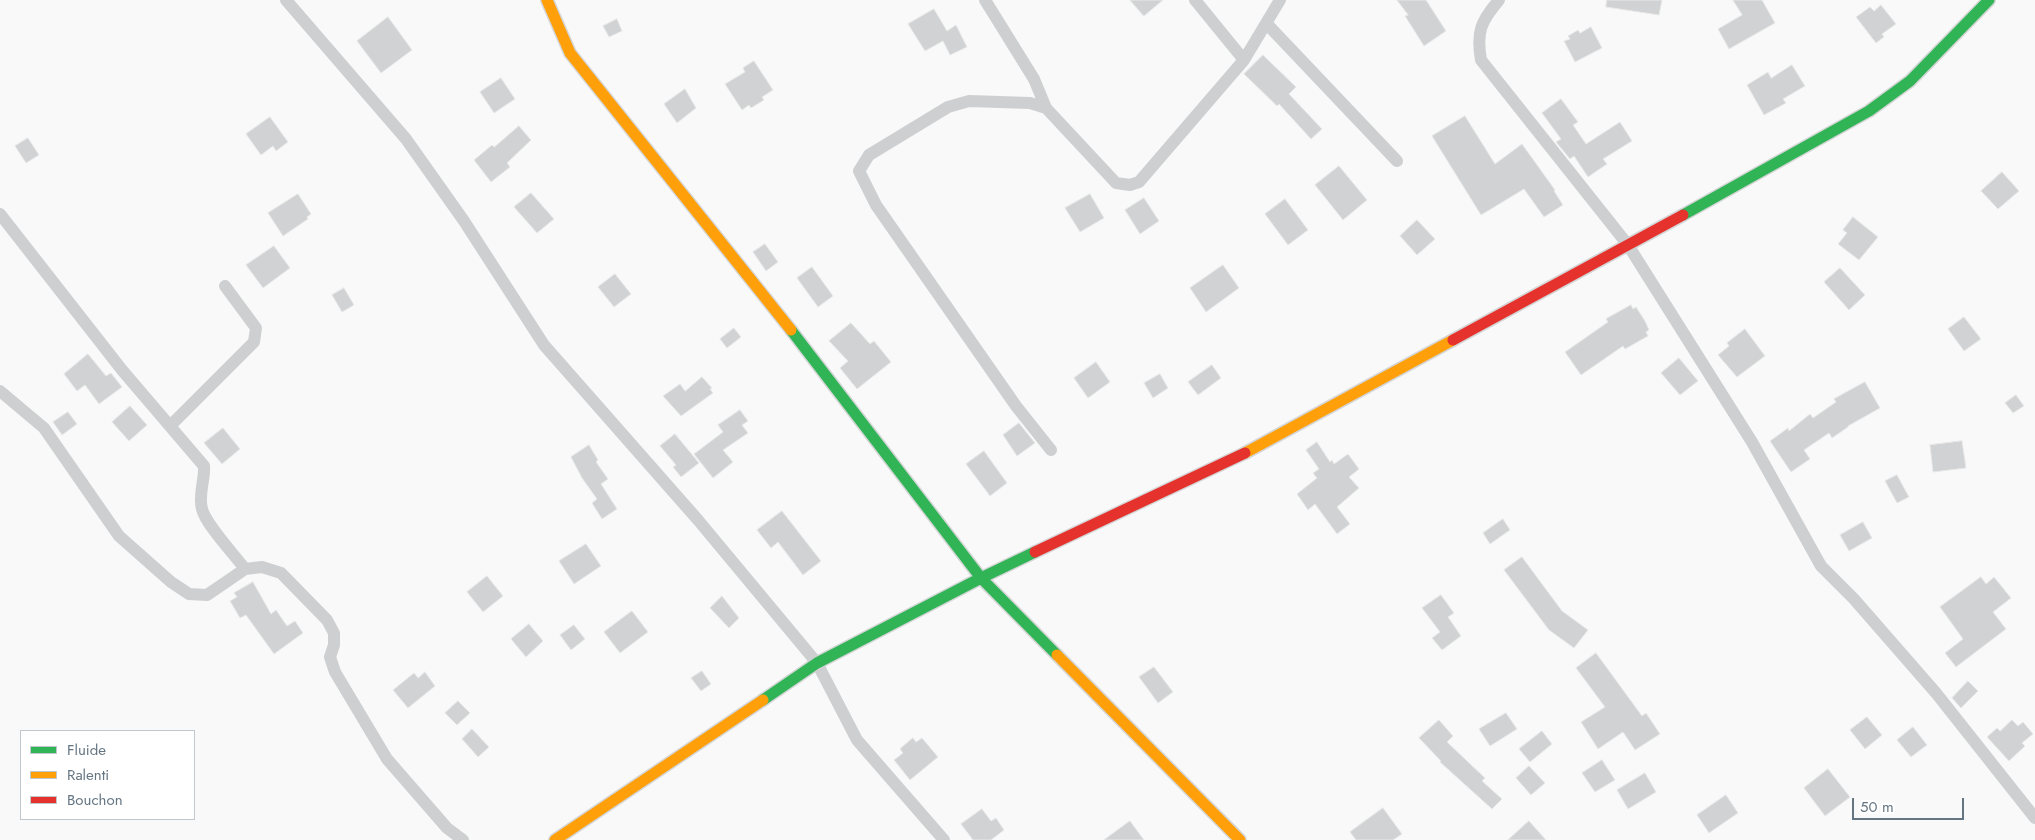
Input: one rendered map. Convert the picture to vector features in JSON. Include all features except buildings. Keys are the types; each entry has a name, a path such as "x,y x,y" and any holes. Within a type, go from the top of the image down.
{"street":[{"path":"286,0 406,139 464,221 544,345 698,520 817,663 858,740 944,840"},
{"path":"547,0 570,53 762,292 980,578 1240,840"},
{"path":"985,0 1034,79 1046,108 1116,183 1130,185 1139,182 1244,60 1280,0"},
{"path":"1195,0 1244,60"},
{"path":"1499,0 1485,16 1480,28 1478,44 1481,60 1628,246 1752,442 1822,566 1854,599 1936,693 2035,818"},
{"path":"555,840 817,663 980,578 1247,452 1628,246 1869,111 1910,80 1948,44 1988,0"},
{"path":"1266,23 1397,161"},
{"path":"1046,108 1030,103 968,101 948,107 868,155 859,172 876,205 1016,406 1051,450"},
{"path":"0,214 122,370 204,466 205,478 201,508 206,518 245,569"},
{"path":"170,426 254,342 256,328 225,286"},
{"path":"0,392 44,428 119,536 171,582 189,594 207,595 245,569 262,567 281,573 327,620 334,633 334,645 330,657 335,672 387,759 447,828 464,840"}],"traffic: fast":[{"path":"1683,215 1869,111 1910,81 1989,0"},
{"path":"791,330 981,578 1057,655"},
{"path":"763,700 817,663 1035,552"}],"traffic: slow":[{"path":"547,0 570,53 791,330"},
{"path":"1245,453 1453,340"},
{"path":"1057,655 1240,840"},
{"path":"555,840 763,700"}],"traffic: jam":[{"path":"1453,340 1683,215"},
{"path":"1035,552 1245,453"}]}
